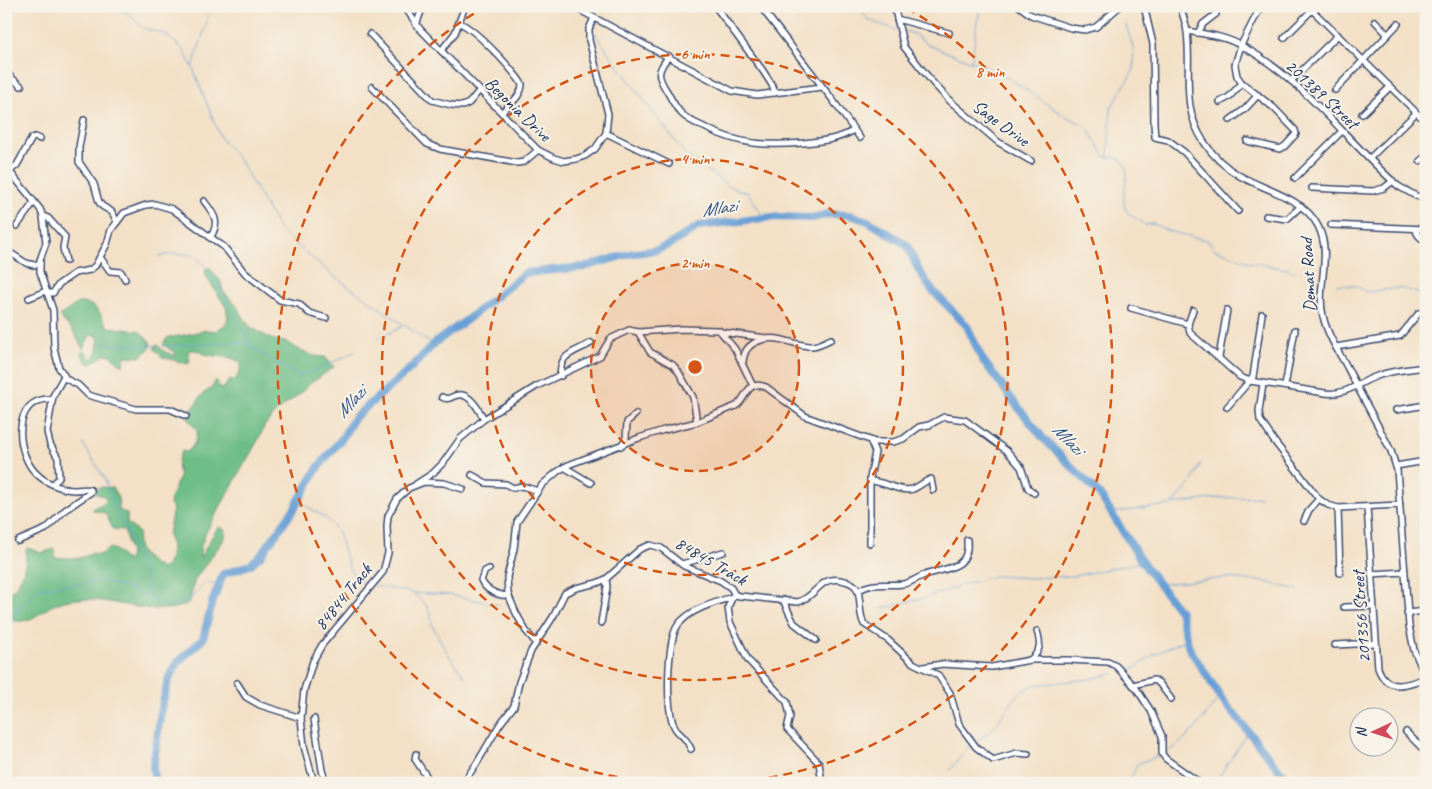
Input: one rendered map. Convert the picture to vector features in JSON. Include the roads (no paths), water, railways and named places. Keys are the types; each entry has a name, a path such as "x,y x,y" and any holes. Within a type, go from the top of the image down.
{"street":[{"name":"Begonia Drive","path":"404,6 416,25 538,150 559,160 576,159 585,156 595,149 606,133"},
{"path":"416,25 423,6"},
{"path":"441,50 452,37 465,6"},
{"path":"572,6 732,91 757,94 822,87"},
{"path":"715,6 769,79 775,93"},
{"path":"760,6 860,138"},
{"name":"Sage Drive","path":"894,6 904,48 950,101 998,142 1031,161"},
{"path":"1019,6 1031,15 1071,28 1085,30 1096,27 1120,6"},
{"path":"1144,6 1154,44 1154,124 1156,137 1168,140 1184,152 1238,211"},
{"name":"Demat Road","path":"1180,6 1187,31 1188,97 1192,119 1204,142 1212,154 1233,172 1301,206 1314,219 1323,238 1325,256 1322,308 1326,326 1387,444 1396,466 1407,613 1414,650 1426,678"},
{"path":"1198,33 1203,24 1216,14 1217,6"},
{"path":"1247,142 1280,149 1286,146 1296,134 1290,124 1242,83 1237,76 1235,65 1241,45 1263,6"},
{"path":"1284,38 1310,8 1426,122"},
{"path":"594,18 589,29 589,40 608,114 606,133 669,164"},
{"path":"897,20 949,33"},
{"path":"1375,21 1388,35"},
{"path":"459,23 467,26 476,34 522,84 519,95 502,112"},
{"path":"1335,90 1398,24"},
{"name":"201389 Street","path":"1187,31 1216,36 1241,45 1291,81 1393,181 1408,192 1426,198"},
{"path":"370,34 432,100 463,106 469,103 479,91"},
{"path":"1291,81 1338,35"},
{"path":"669,56 658,72 678,111 689,120 724,137 757,144 775,145 831,140 844,136 854,130"},
{"path":"6,73 21,86"},
{"path":"1220,102 1235,92 1242,83"},
{"path":"372,87 420,138 432,147 517,163 524,162 538,150"},
{"path":"1362,114 1390,87"},
{"path":"1230,120 1258,95"},
{"path":"1370,158 1416,113"},
{"path":"84,120 79,147 79,162 94,184 99,202 112,212 116,222"},
{"path":"1295,178 1342,131"},
{"path":"40,139 32,138 17,165 8,169 43,216 46,243 40,263 40,272 54,310 53,338 56,357 64,376 88,394 115,403 139,409 170,409 186,416"},
{"path":"1420,161 1426,156"},
{"path":"1312,188 1373,191 1384,188 1393,181"},
{"path":"204,201 214,215 215,231 210,238"},
{"path":"17,226 34,202"},
{"path":"28,298 53,292 59,284 75,273 92,269 107,244 111,230 116,222 128,211 155,204 172,210 224,246 245,272 280,300 297,303 309,313 326,318"},
{"path":"1266,216 1286,219 1292,216 1301,206"},
{"path":"43,216 48,218 65,237 63,248 66,261"},
{"path":"1330,225 1426,229"},
{"path":"1414,229 1424,241"},
{"path":"6,250 26,263 34,265 40,263"},
{"path":"100,257 110,271 122,273 125,279"},
{"path":"1132,308 1188,324"},
{"path":"1193,310 1188,324 1190,333 1240,377 1250,381 1332,394 1341,393 1381,374 1426,367"},
{"path":"1219,357 1228,310"},
{"path":"1336,347 1400,336 1419,313"},
{"path":"1227,407 1253,377 1262,314"},
{"name":"84844 Track","path":"314,783 304,746 301,718 304,690 312,662 322,644 383,572 388,553 388,516 397,499 433,473 443,463 460,439 484,419 537,386 600,356 610,339 629,330 638,332 681,329 721,332 785,340 810,347 831,339"},
{"path":"1285,386 1295,330"},
{"path":"638,332 650,352 673,365 678,371 694,398 697,422"},
{"path":"721,332 735,349 753,386"},
{"path":"1426,332 1426,342"},
{"path":"743,363 744,352 747,348 766,338"},
{"path":"561,376 560,366 564,358 591,343"},
{"path":"53,484 59,478 58,458 50,444 47,432 52,399 64,376"},
{"path":"1263,384 1259,410 1260,420 1319,499 1328,505 1338,508 1400,505"},
{"path":"536,643 520,622 509,596 507,577 514,549 517,522 538,491 564,467 664,430 697,422 740,404 749,388 753,386 766,387 805,416 848,430 870,440 898,441 919,427 929,425 944,417 960,419 967,422 1006,451 1020,467 1028,488 1034,493"},
{"path":"442,397 448,399 459,395 466,397 478,408 484,419"},
{"path":"18,541 46,529 65,510 91,492 90,489 68,489 53,484 40,478 28,463 20,426 25,414 33,403 42,399 52,399"},
{"path":"1396,410 1426,405"},
{"path":"620,446 626,438 628,422 636,414"},
{"path":"870,440 875,452 870,481 870,543"},
{"path":"1396,466 1426,461"},
{"path":"564,467 591,483"},
{"path":"472,475 486,483 506,484 513,488 522,486 538,491"},
{"path":"870,481 879,481 906,490 915,488 931,479 934,490"},
{"path":"416,484 435,481 463,489"},
{"path":"1304,521 1309,510 1319,499"},
{"name":"201356 Street","path":"1367,507 1378,668 1384,680 1398,686 1426,678"},
{"path":"1338,508 1340,573"},
{"path":"967,540 968,547 965,559 959,564 908,583 877,584 858,591 862,621 888,640 914,663 938,675 950,693 959,724 976,747 985,755 995,760 1012,754 1028,754"},
{"name":"84845 Track","path":"463,783 477,764 500,724 514,706 524,667 566,593 606,579 640,550 650,545 661,548 682,564 721,581 730,588 734,595 802,601 824,582 831,579 847,581 853,584 858,591"},
{"path":"682,564 723,552"},
{"path":"490,569 485,571 481,580 484,586 500,596 509,596"},
{"path":"1371,574 1405,572"},
{"path":"601,623 607,587 606,579"},
{"path":"691,749 686,739 674,727 671,716 668,686 672,638 677,626 697,610 734,595"},
{"path":"734,595 728,608 728,615 740,646 750,664 787,702 790,716 787,729 819,763 822,783"},
{"path":"782,600 794,623 816,640"},
{"path":"1344,607 1373,606"},
{"path":"1407,613 1426,611"},
{"path":"1030,660 1039,650 1040,643 1037,630"},
{"path":"1335,646 1376,643"},
{"path":"923,668 942,664 992,667 1030,660 1108,662 1116,666 1133,685 1151,711 1162,736 1162,754 1166,759 1200,783"},
{"path":"1133,685 1154,680 1159,683 1171,699"},
{"path":"237,683 246,697 260,705 301,718"},
{"path":"314,719 322,770 326,783"},
{"path":"1406,732 1426,752"},
{"path":"416,754 415,760 431,783"}],"waterway":[{"path":"110,6 127,13 143,28 165,34 182,48 192,66 220,137 240,161 280,231 335,277 433,345"},
{"path":"193,66 207,22 209,6"},
{"path":"585,6 588,12"},
{"path":"858,6 868,20 897,30"},
{"path":"971,61 979,13 982,6"},
{"path":"1108,157 1111,108 1134,69 1133,47 1125,22"},
{"path":"592,29 685,154 729,186 748,193 764,218"},
{"path":"905,31 916,35 928,45 976,63 1010,79 1062,114 1084,125"},
{"path":"1088,129 1104,156 1117,158 1124,163 1127,175 1124,195 1125,208 1145,225 1154,224 1168,231 1209,241 1214,249 1249,262 1294,272"},
{"name":"Mlazi","path":"155,783 153,768 161,709 169,678 178,662 203,639 212,603 223,574 250,565 261,555 294,509 317,469 343,437 354,418 412,367 436,342 525,273 584,267 629,254 657,250 669,245 699,226 772,217 812,218 829,214 850,215 868,221 907,245 918,269 931,289 967,326 982,359 1014,402 1043,438 1100,495 1142,562 1180,612 1189,648 1222,699 1280,771 1295,783"},
{"path":"160,256 183,254 191,255 199,260 216,281 251,346"},
{"path":"1337,285 1356,286 1366,292 1399,288 1426,295"},
{"path":"378,339 403,326"},
{"path":"163,346 243,342 297,376 319,369 356,351"},
{"path":"103,344 158,346"},
{"path":"83,444 105,479 118,516 125,526 135,550 151,598"},
{"path":"1171,506 1190,485 1201,463"},
{"path":"1111,513 1218,498 1261,497"},
{"path":"299,501 327,519 337,530 350,570 356,578 368,585"},
{"path":"880,609 931,596 994,576 1033,578 1074,576 1142,562"},
{"path":"1160,584 1229,578 1265,582 1298,590"},
{"path":"6,603 20,608 37,590 45,587 103,581 134,591 167,606 191,599 201,586 206,583 219,585"},
{"path":"375,586 413,593 427,606 431,615 432,625 448,654 465,677"},
{"path":"414,593 450,595 498,605"},
{"path":"6,631 20,608"},
{"path":"1124,671 1137,667 1153,655 1187,639"},
{"path":"976,741 991,731 1019,693 1034,685 1091,679 1115,673"},
{"path":"1166,753 1196,728 1220,696"},
{"path":"1215,783 1248,732"},
{"path":"950,770 972,743"},
{"path":"1129,783 1137,764 1159,756"}]}
